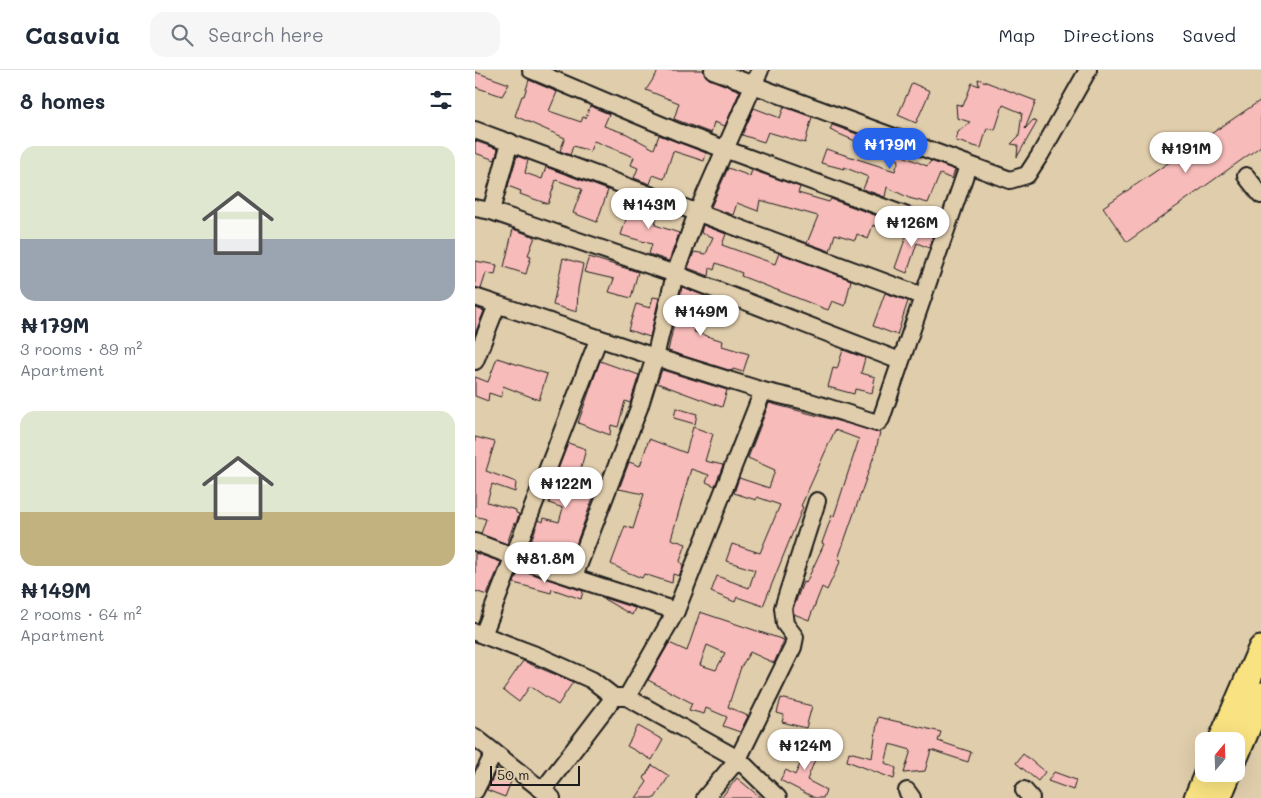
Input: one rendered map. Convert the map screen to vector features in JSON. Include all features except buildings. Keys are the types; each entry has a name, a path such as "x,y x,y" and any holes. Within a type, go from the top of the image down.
{"highway":[{"path":"1225,732 1261,649"},
{"path":"1245,733 1261,695"},
{"path":"1197,798 1204,782"},
{"path":"1218,798 1225,782"}],"street":[{"path":"531,70 678,132 945,230"},
{"path":"713,70 757,77 968,166 1009,180 1027,175 1040,156 1088,70"},
{"path":"574,577 639,408 655,358 675,274 697,213 724,148 757,77"},
{"path":"475,130 922,296"},
{"path":"491,211 510,142"},
{"path":"475,297 655,358 877,423 968,166"},
{"path":"1246,176 1261,195"},
{"path":"475,208 491,211 675,274 900,361"},
{"path":"475,361 497,304"},
{"path":"598,340 479,634 541,657 592,680 620,697 738,759 778,798"},
{"path":"475,737 548,794 620,697 676,611 763,391"},
{"path":"705,798 738,759 793,647 795,637 785,624 783,608 817,501"},
{"path":"475,542 676,611"},
{"path":"475,791 494,753"}]}
